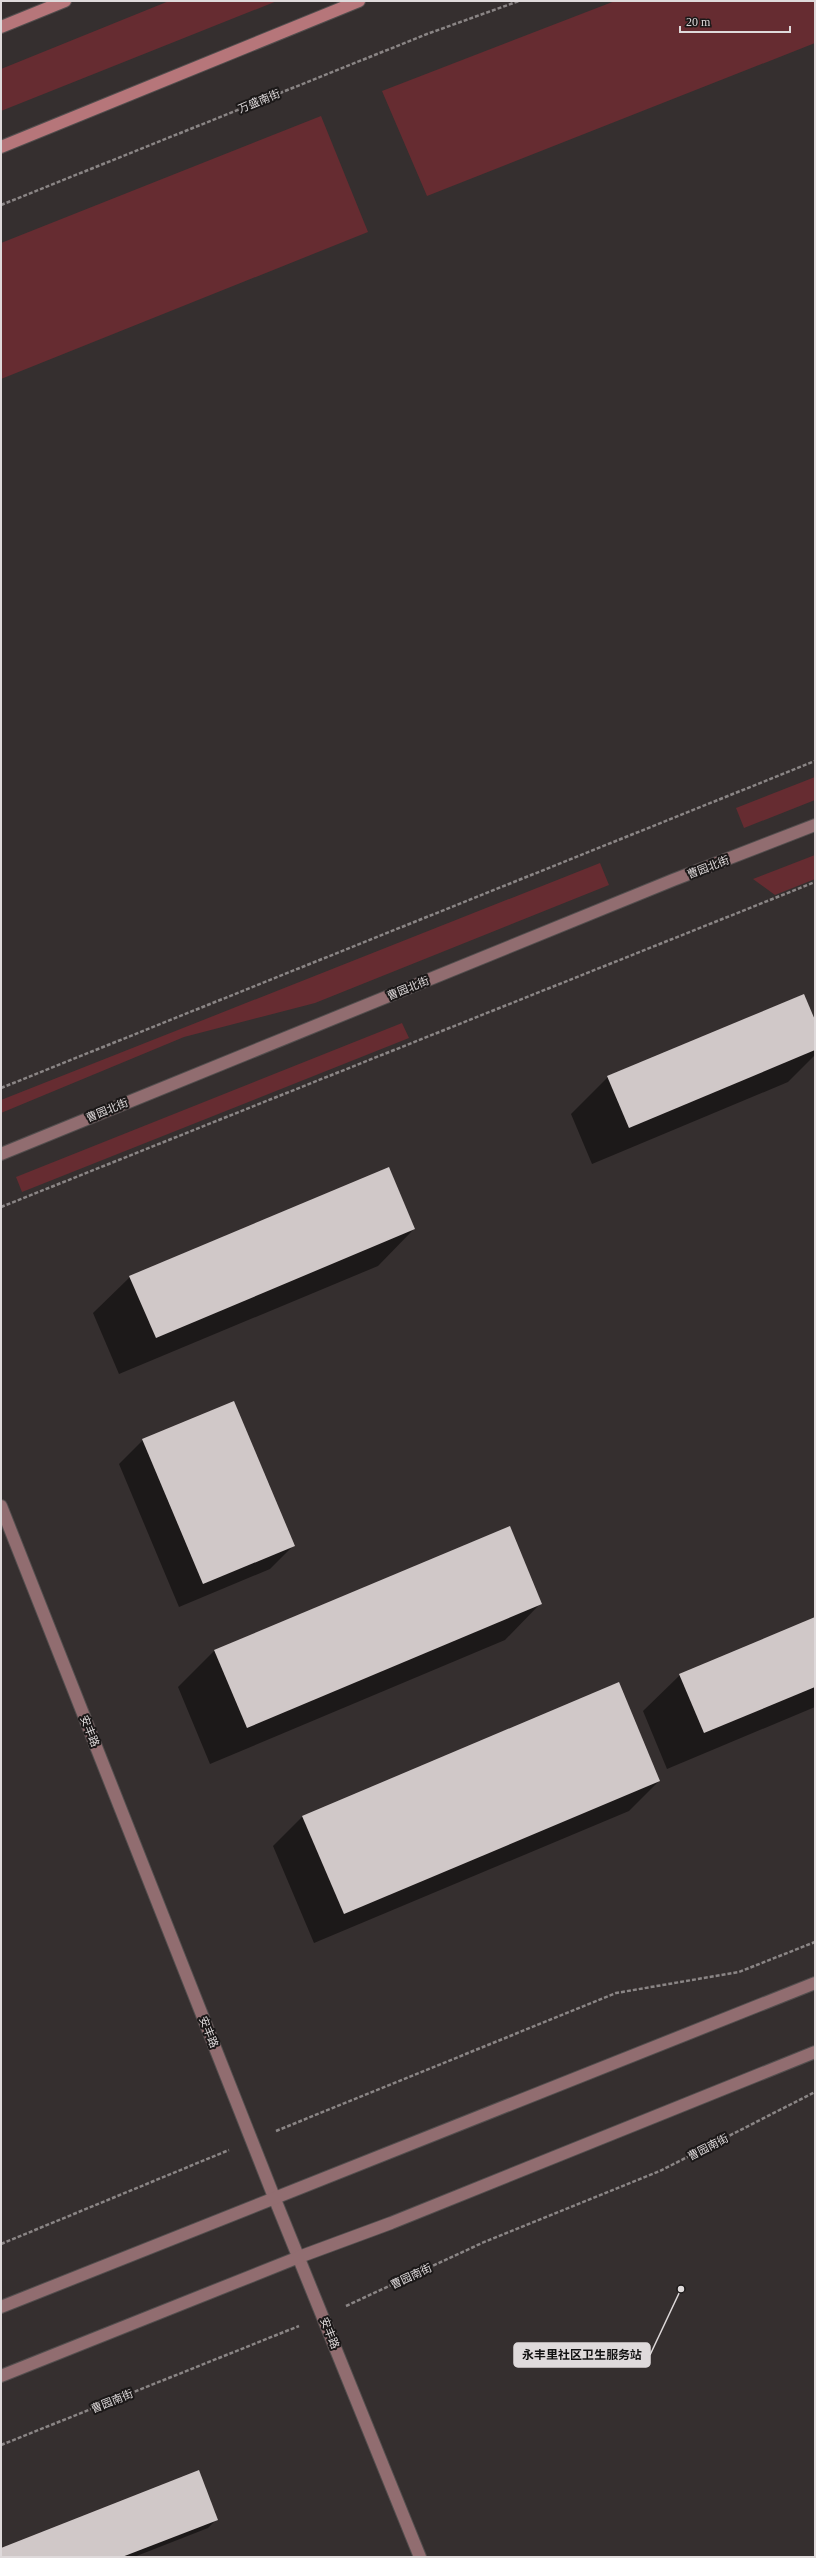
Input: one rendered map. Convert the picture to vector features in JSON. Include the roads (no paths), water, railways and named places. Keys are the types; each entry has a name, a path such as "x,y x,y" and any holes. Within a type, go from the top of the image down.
{"main road":[{"path":"1,26 65,1"},
{"path":"1,147 359,1"}],"street":[{"name":"曹园北街","path":"1,1154 815,825"},
{"name":"安丰路","path":"1,1506 274,2197 420,2557"},
{"path":"1,2307 274,2197 815,1983"},
{"path":"1,2376 299,2257 399,2220 815,2052"}],"place":[{"name":"永丰里社区卫生服务站","path":"681,2289"}]}
